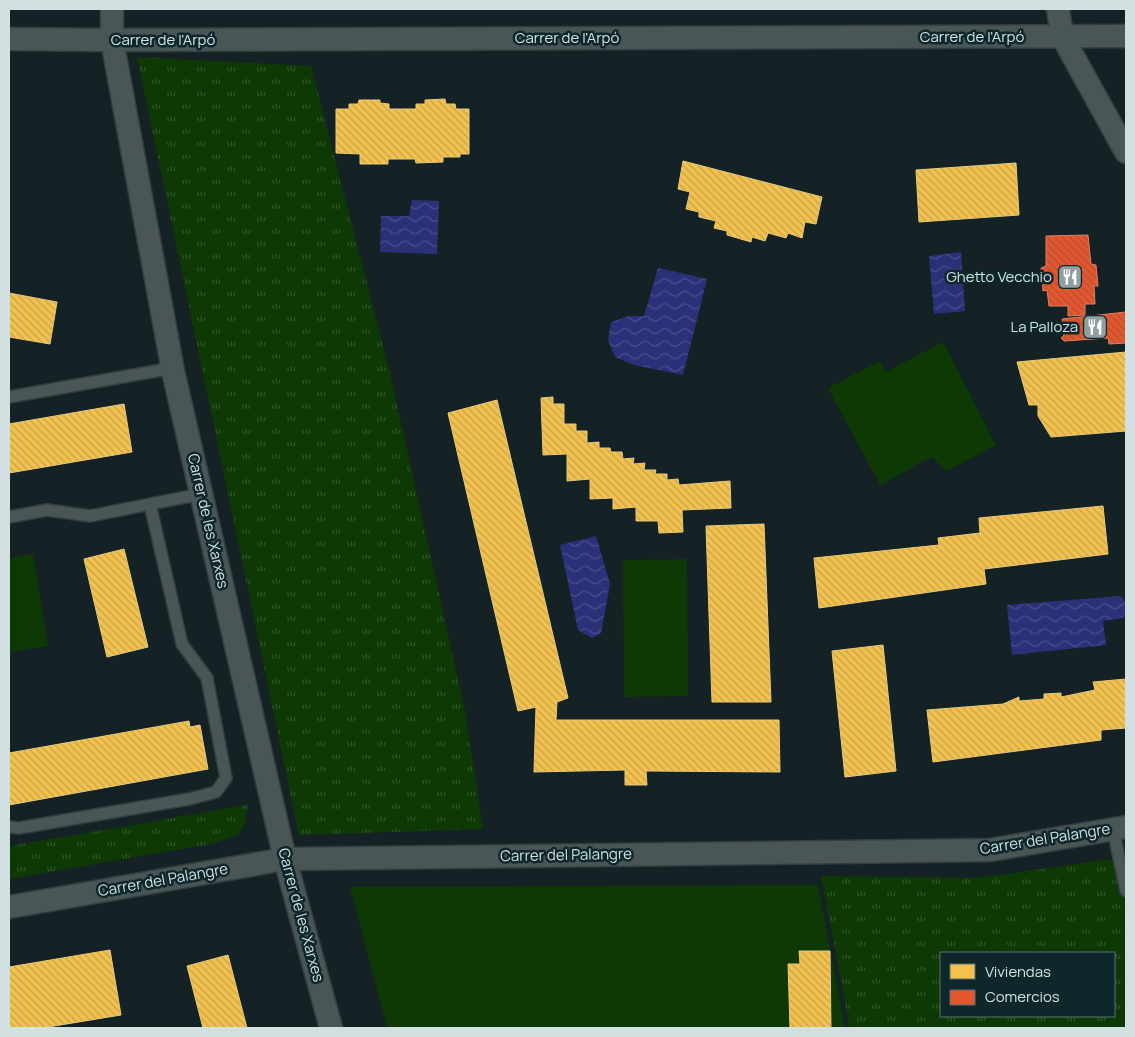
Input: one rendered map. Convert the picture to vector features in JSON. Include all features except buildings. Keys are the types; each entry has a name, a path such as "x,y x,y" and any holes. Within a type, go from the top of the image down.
{"street":[{"name":"Carrer de les Xarxes","path":"112,9 112,40 173,368 285,859 331,1028"},
{"path":"1058,9 1062,36 1126,152"},
{"name":"Carrer de l'Arpó","path":"9,38 112,40 1126,36"},
{"name":"Carrer del Palangre","path":"9,907 285,859 990,850 1120,828"}],"lane":[{"path":"9,397 173,368"},
{"path":"9,517 47,510 90,516 202,494"},
{"path":"9,827 19,828 189,799 216,792 226,778 207,678 182,644 150,504"},
{"path":"1120,828 1126,891"}],"green space":[{"path":"137,57 311,66 388,365 466,716 483,829 299,835"},
{"path":"943,342 996,445 946,471 932,457 880,485 828,388 880,361 886,372"},
{"path":"33,554 48,646 9,652 9,558"},
{"path":"687,559 688,696 624,697 623,560"},
{"path":"248,805 245,824 238,835 211,844 9,879 9,846"},
{"path":"1126,857 1126,1028 850,1028 821,876 977,878"},
{"path":"818,885 845,1028 387,1028 350,887"}],"water":[{"path":"412,200 439,201 437,254 380,252 381,216 409,216"},
{"path":"961,252 965,311 934,314 929,256"},
{"path":"658,268 707,279 683,375 634,365 615,357 608,340 611,322 629,316 644,316"},
{"path":"596,536 610,584 601,633 592,638 578,630 560,545"},
{"path":"1121,596 1126,603 1126,615 1122,618 1103,621 1106,645 1012,655 1007,605"}],"place":[{"name":"Ghetto Vecchio","path":"1070,277"},
{"name":"La Palloza","path":"1095,327"}]}
